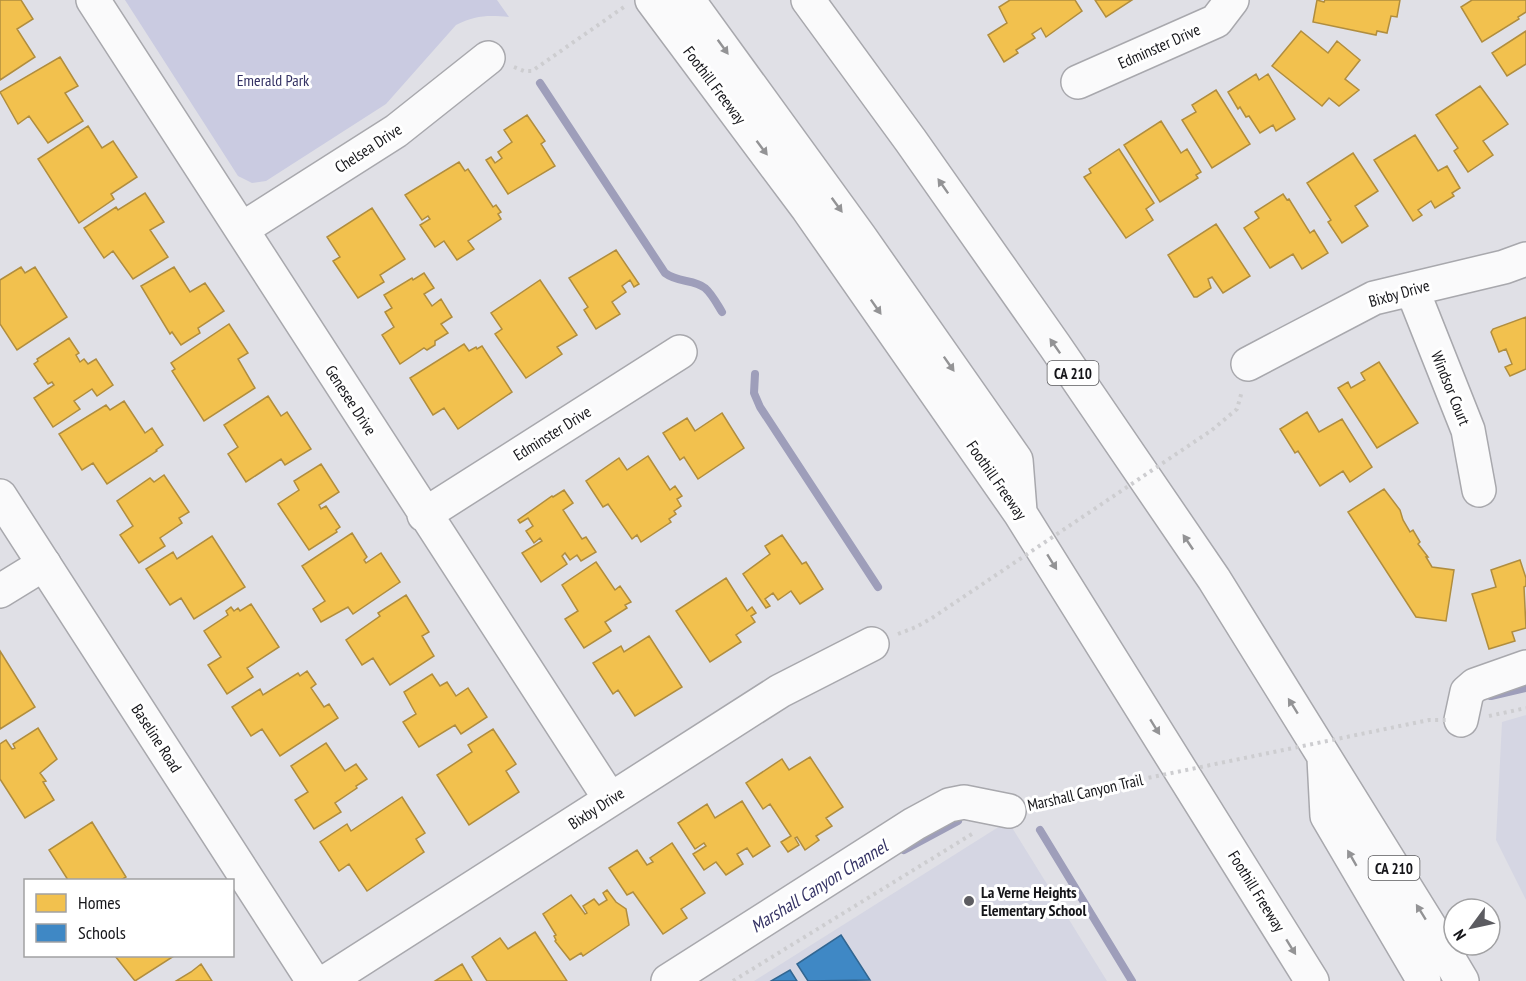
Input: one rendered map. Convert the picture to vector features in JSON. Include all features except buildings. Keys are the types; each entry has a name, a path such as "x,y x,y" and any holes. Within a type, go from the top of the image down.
{"main road":[{"name":"Genesee Drive","path":"93,0 424,515 610,799"},
{"path":"688,0 860,237 1016,460 1020,513"},
{"name":"CA 210","path":"808,0 911,141 1055,346 1214,579 1431,927 1462,981"},
{"name":"Edminster Drive","path":"1078,82 1216,21 1232,0"},
{"name":"Foothill Freeway","path":"639,3 808,209 1020,513 1312,981"},
{"name":"Chelsea Drive","path":"242,230 396,131 488,58"},
{"name":"Bixby Drive","path":"1248,364 1374,298 1504,267 1526,259"},
{"name":"Windsor Court","path":"1412,289 1468,430 1479,490"},
{"name":"Edminster Drive","path":"424,515 681,352"},
{"name":"Baseline Road","path":"0,496 313,981"},
{"path":"0,591 44,564"},
{"name":"Bixby Drive","path":"327,981 780,691 872,644"},
{"path":"1453,720 1467,692 1475,685 1526,667"},
{"path":"1324,756 1327,816 1424,981"},
{"path":"668,981 914,824 949,805 964,802 1020,806"}],"path":[{"path":"488,58 524,71 532,71 566,46 639,3"},
{"path":"872,644 916,627 932,618 1212,430 1237,410 1248,364"},
{"path":"1495,716 1526,708"},
{"name":"Marshall Canyon Trail","path":"733,981 1020,806 1429,720 1453,720"}],"shaded area":[{"path":"1526,715 1526,900 1496,840 1502,722"},
{"name":"La Verne Heights Elementary School","path":"1008,821 1107,981 754,981"}],"green space":[{"name":"Emerald Park","path":"125,0 497,0 509,17 482,17 469,19 456,25 386,104 266,181 252,183 238,176"}],"waterway":[{"path":"540,83 665,273 701,285 712,296 722,312"},
{"path":"755,374 754,393 760,407 878,587"},
{"name":"Marshall Canyon Channel","path":"1491,696 1526,688"},
{"name":"Marshall Canyon Channel","path":"904,850 958,821"},
{"path":"1040,830 1132,981"}],"place":[{"name":"La Verne Heights Elementary School","path":"969,901"}]}
